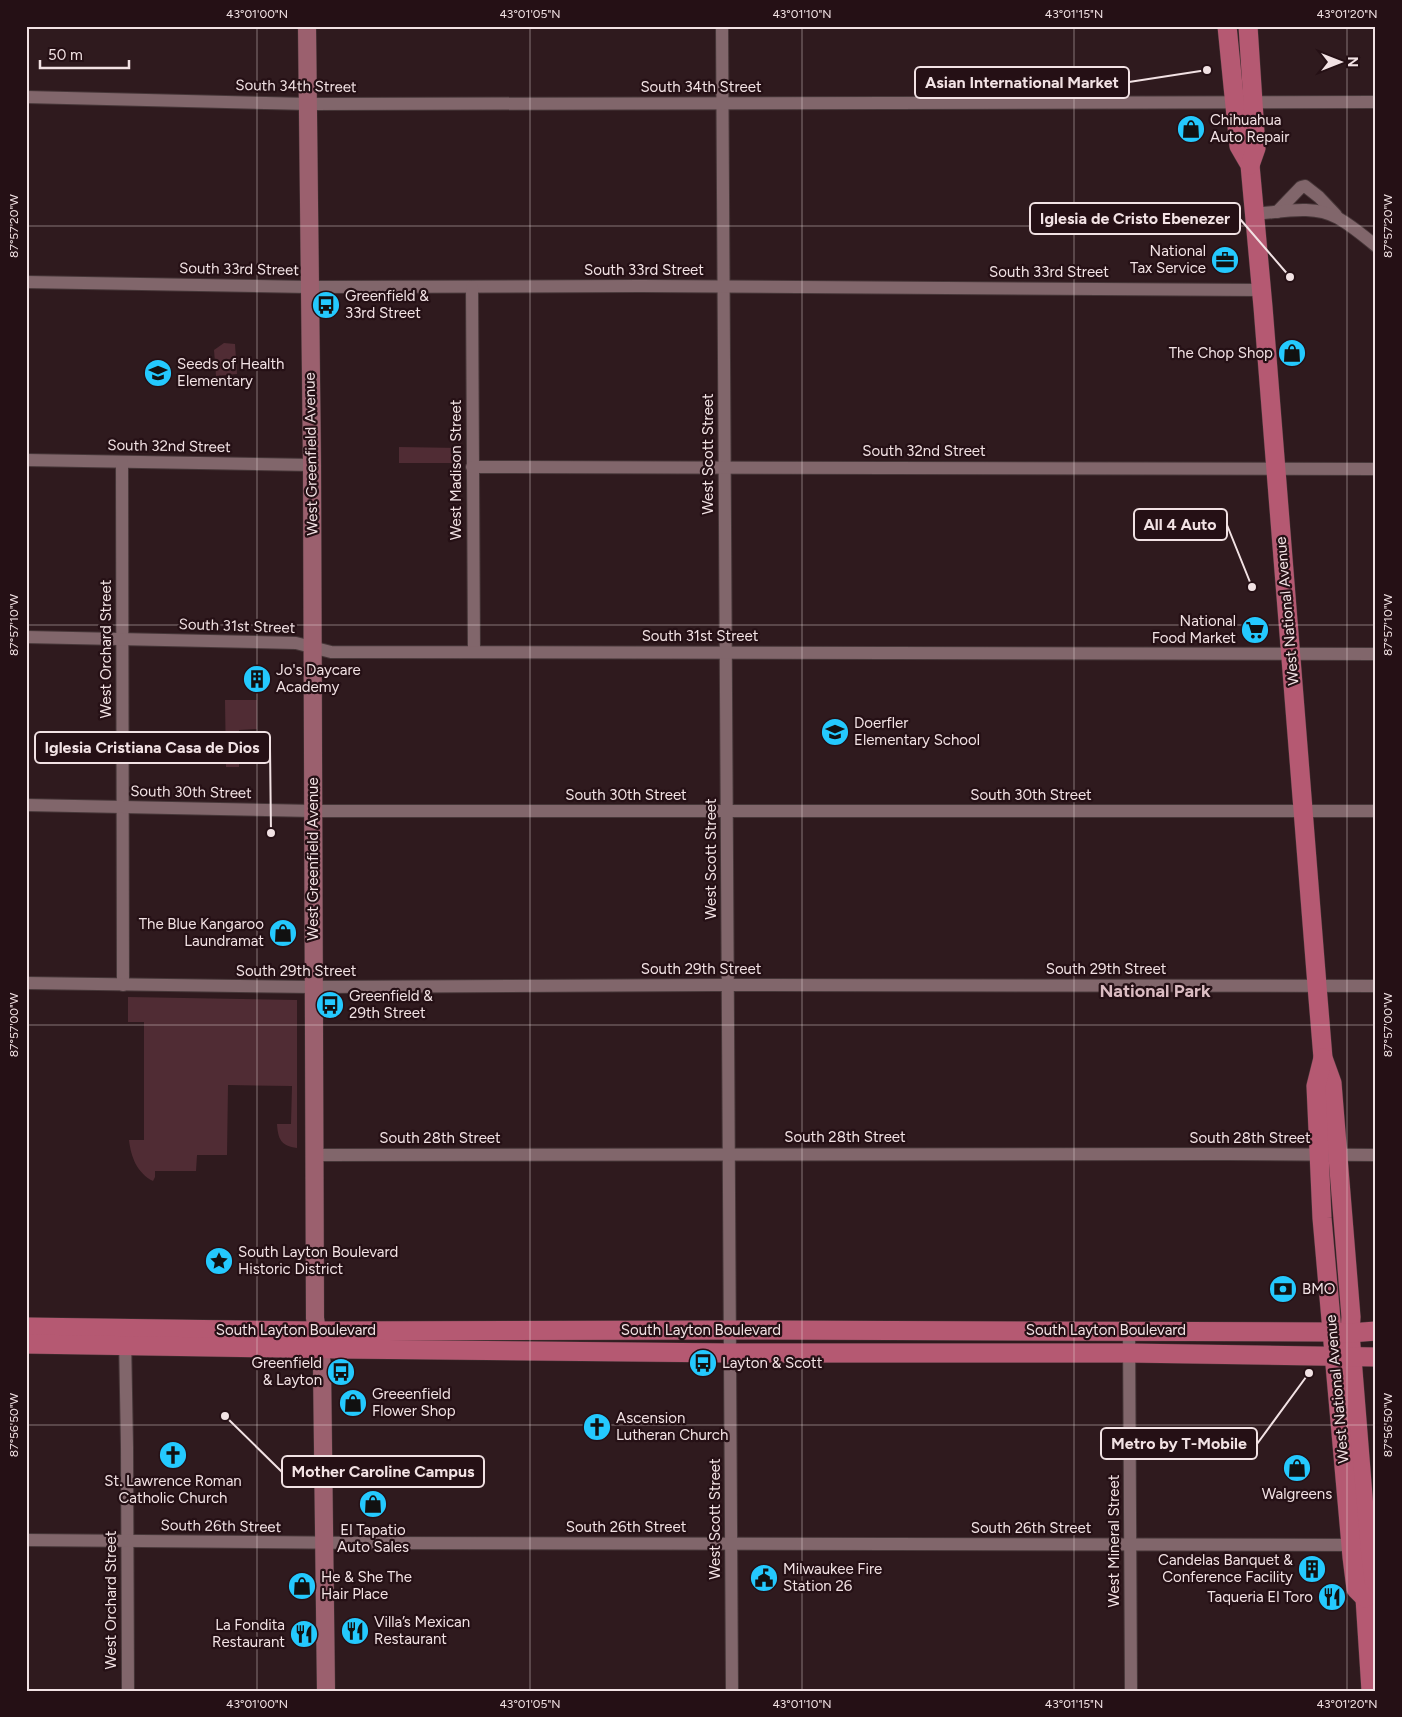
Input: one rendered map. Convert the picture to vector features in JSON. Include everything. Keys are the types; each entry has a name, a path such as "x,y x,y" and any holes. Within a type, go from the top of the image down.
{"main road":[{"name":"West Greenfield Avenue","path":"308,26 312,465 315,1318 322,1365 326,1691"},
{"name":"West National Avenue","path":"1227,26 1239,146 1250,165"},
{"name":"West National Avenue","path":"1248,26 1256,148 1250,165 1323,1058 1332,1083 1351,1317 1341,1332 1334,1357 1365,1545"},
{"name":"West National Avenue","path":"1323,1058 1316,1086 1323,1234 1341,1332 1353,1357 1365,1545 1356,1589 1364,1598 1371,1691"},
{"name":"South Layton Boulevard","path":"26,1327 125,1337 319,1340 730,1353 1129,1353 1376,1357"},
{"name":"South Layton Boulevard","path":"319,1340 730,1330 1376,1331"},
{"name":"South Layton Boulevard","path":"26,1344 125,1337"}],"street":[{"name":"West Scott Street","path":"722,26 732,1691"},
{"name":"South 34th Street","path":"26,97 308,104 1376,102"},
{"path":"1277,212 1301,187 1305,186 1315,193 1338,217 1376,246"},
{"path":"1254,214 1313,210 1326,212 1338,217"},
{"name":"South 33rd Street","path":"26,282 309,287 1261,290"},
{"name":"West Madison Street","path":"472,287 474,652"},
{"name":"South 32nd Street","path":"26,460 312,465"},
{"name":"West Orchard Street","path":"122,462 123,985"},
{"name":"South 32nd Street","path":"472,467 724,466 1376,469"},
{"name":"South 31st Street","path":"26,637 296,643 332,652 1376,654"},
{"name":"South 30th Street","path":"26,805 313,811 1376,811"},
{"name":"South 29th Street","path":"26,983 313,987 728,984 1376,986"},
{"name":"South 28th Street","path":"315,1155 1376,1155"},
{"name":"West Mineral Street","path":"1129,1330 1131,1691"},
{"name":"West Orchard Street","path":"125,1337 128,1691"},
{"name":"South 26th Street","path":"26,1540 324,1543 1365,1545"}],"shaded area":[{"path":"224,343 235,344 237,374 216,376 214,350"},
{"path":"399,447 460,448 460,463 399,463"},
{"path":"225,700 257,700 257,729 239,730 239,767 226,767"},
{"path":"128,997 297,1000 297,1148 287,1146 281,1141 277,1124 291,1124 292,1086 228,1085 227,1155 197,1155 196,1171 155,1171 153,1181 147,1178 133,1158 129,1140 144,1140 144,1022 128,1022"}],"place":[{"name":"Asian International Market","path":"1207,70"},
{"name":"Chihuahua Auto Repair","path":"1191,129"},
{"name":"National Tax Service","path":"1225,260"},
{"name":"Iglesia de Cristo Ebenezer","path":"1290,277"},
{"name":"Greenfield & 33rd Street","path":"326,305"},
{"name":"The Chop Shop","path":"1292,353"},
{"name":"Seeds of Health Elementary","path":"158,373"},
{"name":"All 4 Auto","path":"1252,587"},
{"name":"National Food Market","path":"1255,630"},
{"name":"Jo's Daycare Academy","path":"257,679"},
{"name":"Doerfler Elementary School","path":"835,732"},
{"name":"Iglesia Cristiana Casa de Dios","path":"271,833"},
{"name":"The Blue Kangaroo Laundramat","path":"283,933"},
{"name":"Greenfield & 29th Street","path":"330,1005"},
{"name":"South Layton Boulevard Historic District","path":"219,1261"},
{"name":"BMO","path":"1283,1289"},
{"name":"Layton & Scott","path":"703,1363"},
{"name":"Greenfield & Layton","path":"341,1372"},
{"name":"Metro by T-Mobile","path":"1309,1373"},
{"name":"Greeenfield Flower Shop","path":"353,1403"},
{"name":"Mother Caroline Campus","path":"225,1416"},
{"name":"Ascension Lutheran Church","path":"597,1427"},
{"name":"St. Lawrence Roman Catholic Church","path":"173,1455"},
{"name":"Walgreens","path":"1297,1468"},
{"name":"El Tapatio Auto Sales","path":"373,1504"},
{"name":"Candelas Banquet & Conference Facility","path":"1312,1569"},
{"name":"Milwaukee Fire Station 26","path":"764,1578"},
{"name":"He & She The Hair Place","path":"302,1586"},
{"name":"Taqueria El Toro","path":"1332,1597"},
{"name":"Villa’s Mexican Restaurant","path":"355,1631"},
{"name":"La Fondita Restaurant","path":"304,1634"}],"district":[{"name":"National Park","path":"1155,991"}]}
